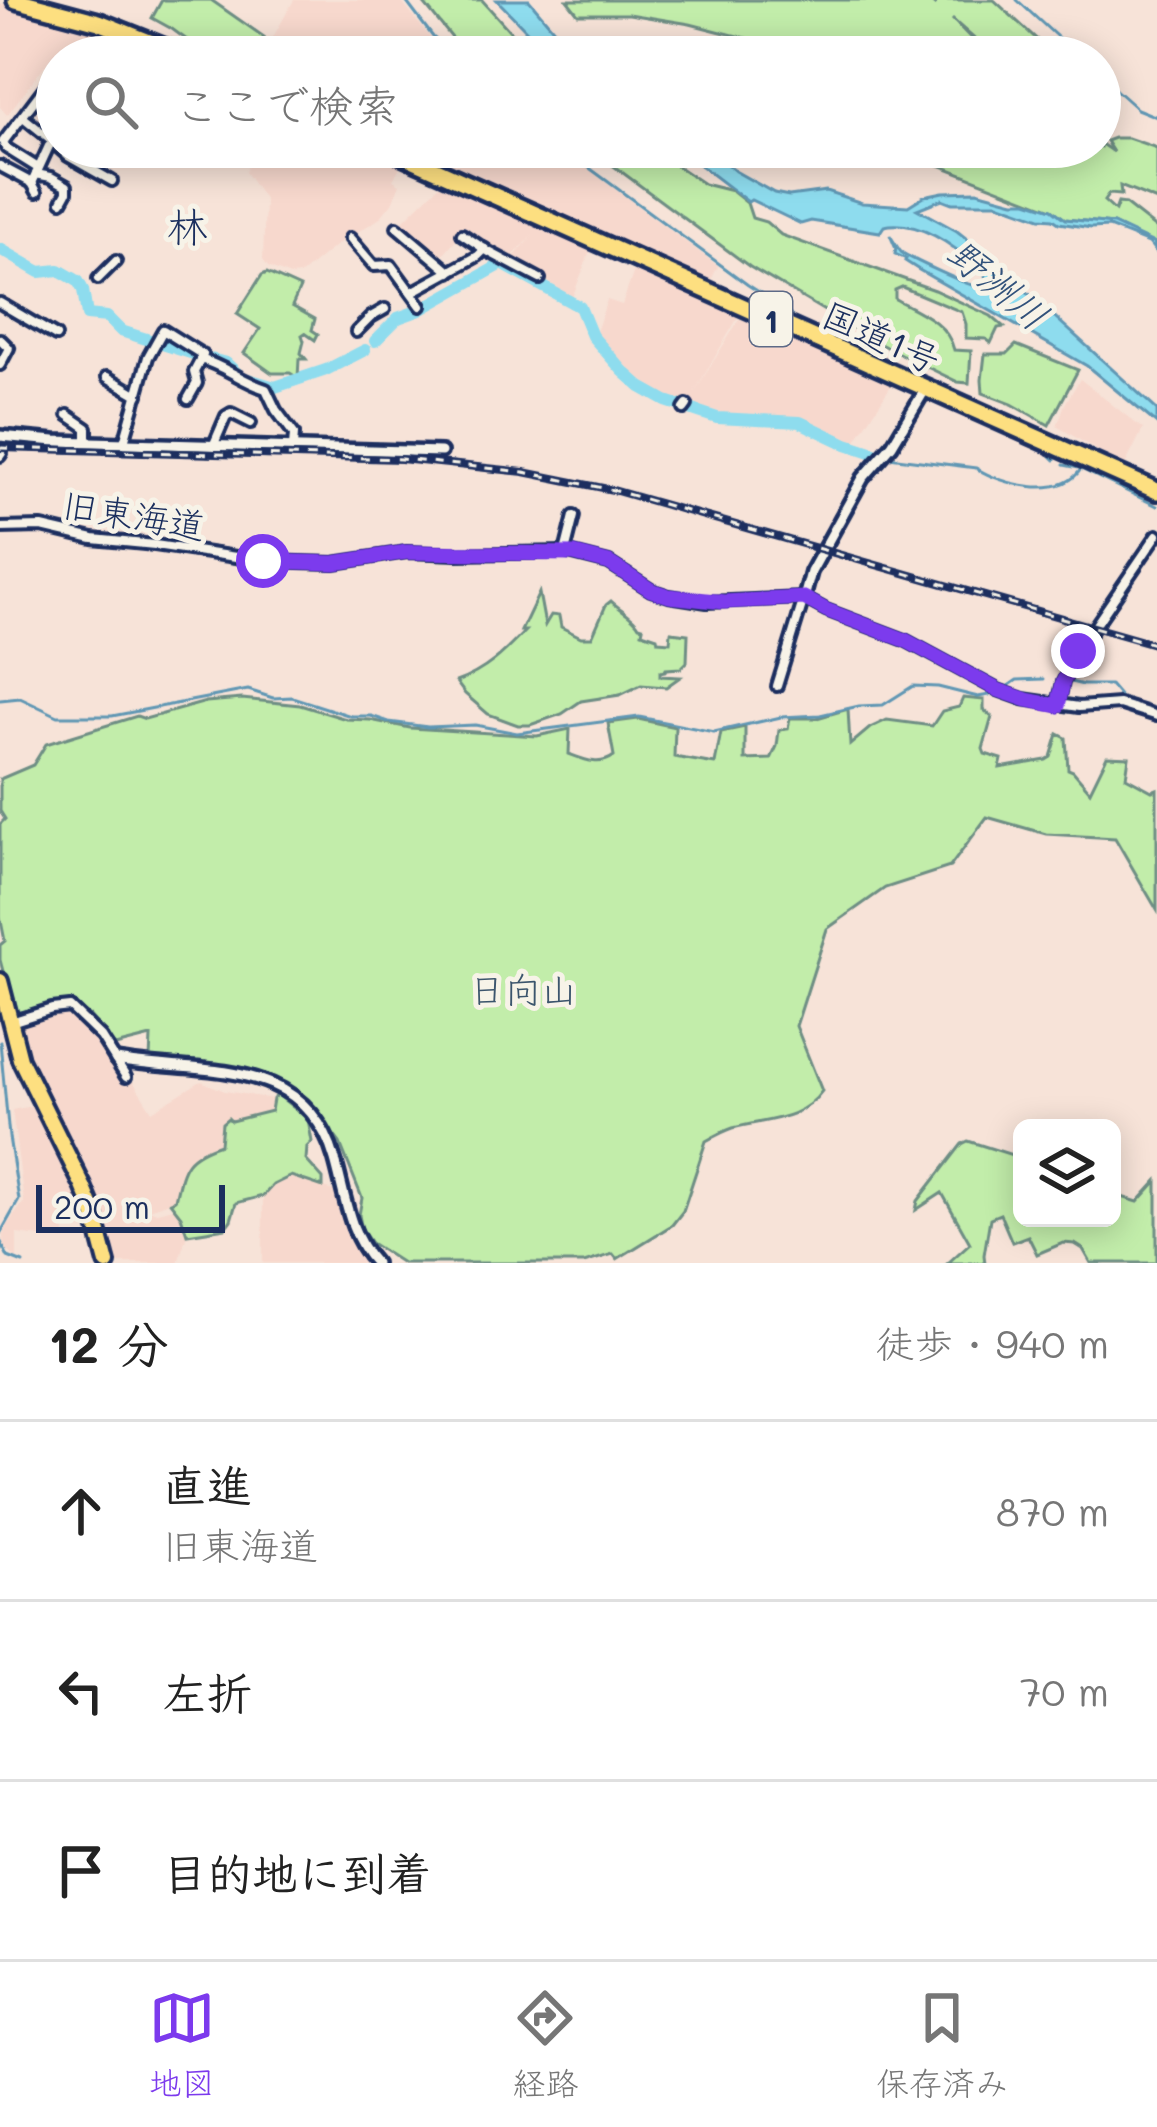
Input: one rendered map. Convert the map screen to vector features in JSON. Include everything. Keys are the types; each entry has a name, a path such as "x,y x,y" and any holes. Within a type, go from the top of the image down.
{"highway":[{"path":"16,0 135,36"},
{"name":"国道1号","path":"433,168 1157,491"}],"main road":[{"path":"0,981 20,1059 83,1186 106,1263"}],"street":[{"path":"36,99 3,136 6,148 36,179"},
{"path":"23,117 36,128"},
{"path":"0,166 36,179 51,177 67,186 62,201"},
{"path":"36,179 40,168"},
{"path":"89,168 112,181"},
{"path":"397,227 450,272"},
{"path":"462,234 540,279"},
{"path":"350,238 374,266 391,265 421,306"},
{"path":"412,292 484,249"},
{"path":"98,279 116,261"},
{"path":"0,303 56,336"},
{"path":"356,332 385,309"},
{"path":"124,442 155,342 163,330 203,355 188,399"},
{"path":"0,340 9,348 0,365"},
{"path":"200,359 266,389 294,434 293,447"},
{"path":"107,377 138,395"},
{"path":"778,686 812,572 863,478 892,445 926,388"},
{"path":"214,444 230,413 251,423"},
{"path":"68,415 87,428 87,441"},
{"path":"0,436 441,452"},
{"path":"566,552 574,516"},
{"name":"旧東海道","path":"0,528 42,526 93,539 263,561 334,563 407,552 566,552 609,563 669,596 724,602 804,598 905,640 998,690 1027,700 1058,706 1119,704 1157,716"},
{"path":"1058,706 1078,651 1157,535"},
{"path":"11,1022 70,1007 101,1037 126,1077"},
{"path":"116,1060 228,1073 265,1081 299,1098 323,1127 355,1232 375,1263"}],"shaded area":[{"path":"294,0 400,0 429,36 274,36"},
{"path":"0,3 114,36 36,36 36,77 7,115 0,107"},
{"path":"247,168 399,168 393,180 400,184 379,219 300,275 290,276 263,260 265,201 245,172"},
{"path":"450,168 587,168 718,266 709,284"},
{"path":"447,182 591,249 572,298 513,258 533,235 510,259 463,231 439,259 401,228"},
{"path":"635,268 740,314 692,396 742,315 892,384 855,442 806,419 724,414 666,396 637,377 596,332 607,300 622,305"},
{"path":"1080,379 1143,429 1124,467 1057,426"},
{"path":"60,1013 72,1015 115,1069 129,1075 152,1111 201,1081 225,1091 273,1099 272,1111 230,1121 220,1144 199,1151 181,1172 175,1200 149,1209 173,1208 181,1216 187,1234 178,1263 110,1263 26,1065 18,1033 23,1022"},
{"path":"37,1105 92,1221 65,1229 65,1240 17,1234 17,1259 4,1247 3,1235 24,1202 12,1110"},
{"path":"291,1175 336,1192 352,1243 366,1263 263,1263 263,1196"}],"green space":[{"path":"162,0 211,0 263,36 182,36 152,18"},
{"path":"421,0 482,0 514,36 450,36"},
{"path":"567,0 929,0 936,6 933,0 994,0 1033,36 971,36 952,19 969,36 737,36 629,14 578,14"},
{"path":"1121,138 1157,148 1157,201 1120,186 1121,195 1109,194 1104,201 1115,211 1118,203 1125,204 1157,229 1157,246 1113,224 1065,219 1052,209 947,168 1121,168"},
{"path":"616,168 680,168 704,184 732,191 747,203 752,218 766,222 781,235 934,290 991,316 1004,327 998,328 991,343 966,338 962,312 902,287 895,290 895,299 939,325 954,350 971,351 969,383 958,382 882,345 750,267"},
{"path":"267,273 300,288 292,306 315,319 315,340 302,335 301,353 306,359 299,359 298,378 272,373 244,353 260,329 237,314"},
{"path":"1016,345 1078,370 1049,425 983,393 985,354 1007,354"},
{"path":"539,593 545,625 551,615 559,616 561,627 581,637 592,637 611,601 658,641 670,642 671,632 688,634 687,662 660,672 660,676 680,677 666,687 641,685 620,695 581,701 562,714 530,725 488,714 456,682 494,661 525,631 521,631"},
{"name":"日向山","path":"963,698 984,700 984,710 992,717 983,749 1002,759 1000,768 1046,760 1058,734 1066,738 1068,769 1090,791 1107,756 1129,757 1126,777 1152,791 1157,789 1157,910 1115,838 1046,834 987,817 950,867 885,888 827,929 796,1026 822,1091 793,1114 733,1128 706,1141 683,1211 672,1225 617,1259 613,1254 584,1263 402,1263 371,1243 362,1230 362,1198 340,1143 303,1095 254,1074 150,1060 151,1037 115,1046 90,1016 70,1002 14,1013 0,960 0,945 5,941 0,916 0,824 5,819 0,811 0,779 33,765 46,744 137,716 145,719 206,702 242,699 300,705 346,719 410,728 537,736 570,729 569,754 598,762 614,756 608,723 638,719 675,727 674,757 715,764 721,732 745,727 745,760 771,759 779,730 788,729 790,718 817,718 848,709 850,745 887,720 932,726 942,711 959,707"},
{"path":"278,1095 308,1119 312,1142 306,1160 323,1179 323,1187 291,1176 263,1196 236,1203 225,1228 187,1234 170,1202 175,1200 187,1163 220,1144 222,1123 228,1118 271,1111"},
{"path":"968,1141 1013,1155 1013,1227 1121,1227 1121,1197 1138,1202 1157,1181 1157,1263 1091,1263 1083,1249 1063,1243 1037,1254 1028,1236 1012,1242 1000,1214 990,1218 985,1263 948,1263 970,1243 942,1193 916,1210"}],"water":[{"path":"497,0 529,0 559,36 532,36"},
{"name":"野洲川","path":"704,168 732,168 774,193 826,191 862,203 908,206 924,196 977,191 1027,201 1065,219 1113,224 1154,243 1157,253 1149,243 1109,227 1059,223 998,203 942,199 917,209 981,250 1002,277 1024,289 1157,410 1157,424 1087,366 895,254 890,235 901,252 926,265 971,285 986,282 985,274 939,238 898,225 884,226 880,232 811,221 801,224 748,202"}],"waterway":[{"path":"405,0 432,36"},
{"path":"1017,0 1056,36"},
{"path":"1121,95 1137,109 1157,117"},
{"path":"589,168 787,310 796,323"},
{"path":"0,249 40,272 59,270 78,281 87,315 107,317 121,331 197,355"},
{"path":"375,341 398,318 502,264 580,307 592,336 623,371 666,401 717,418 800,422 877,454"},
{"path":"801,339 869,371"},
{"path":"207,358 226,363 241,377 275,387 326,370 365,350"},
{"path":"983,422 1055,460"},
{"path":"889,457 976,468 1015,484 1046,487 1072,479 1081,469 1157,506"},
{"path":"1064,465 1079,468"},
{"path":"1004,689 1017,680 1044,679"},
{"path":"1067,681 1110,685 1122,699 1157,710"},
{"path":"0,700 20,698 58,716 112,716 248,690 273,698 292,697 351,716 428,727 475,725 517,733 639,717 714,732 781,717 883,705 913,686 978,697 995,694"},
{"path":"0,1042 19,1200 0,1234"},
{"path":"0,1240 8,1257 23,1263"}],"railway":[{"path":"0,448 401,459 524,472 613,490 1157,645"}],"district":[{"name":"林","path":"187,225"}],"route":[{"path":"263,561 334,563 407,552 566,552 609,563 669,596 707,602 804,598 905,640 998,690 1058,706 1078,651"}]}
